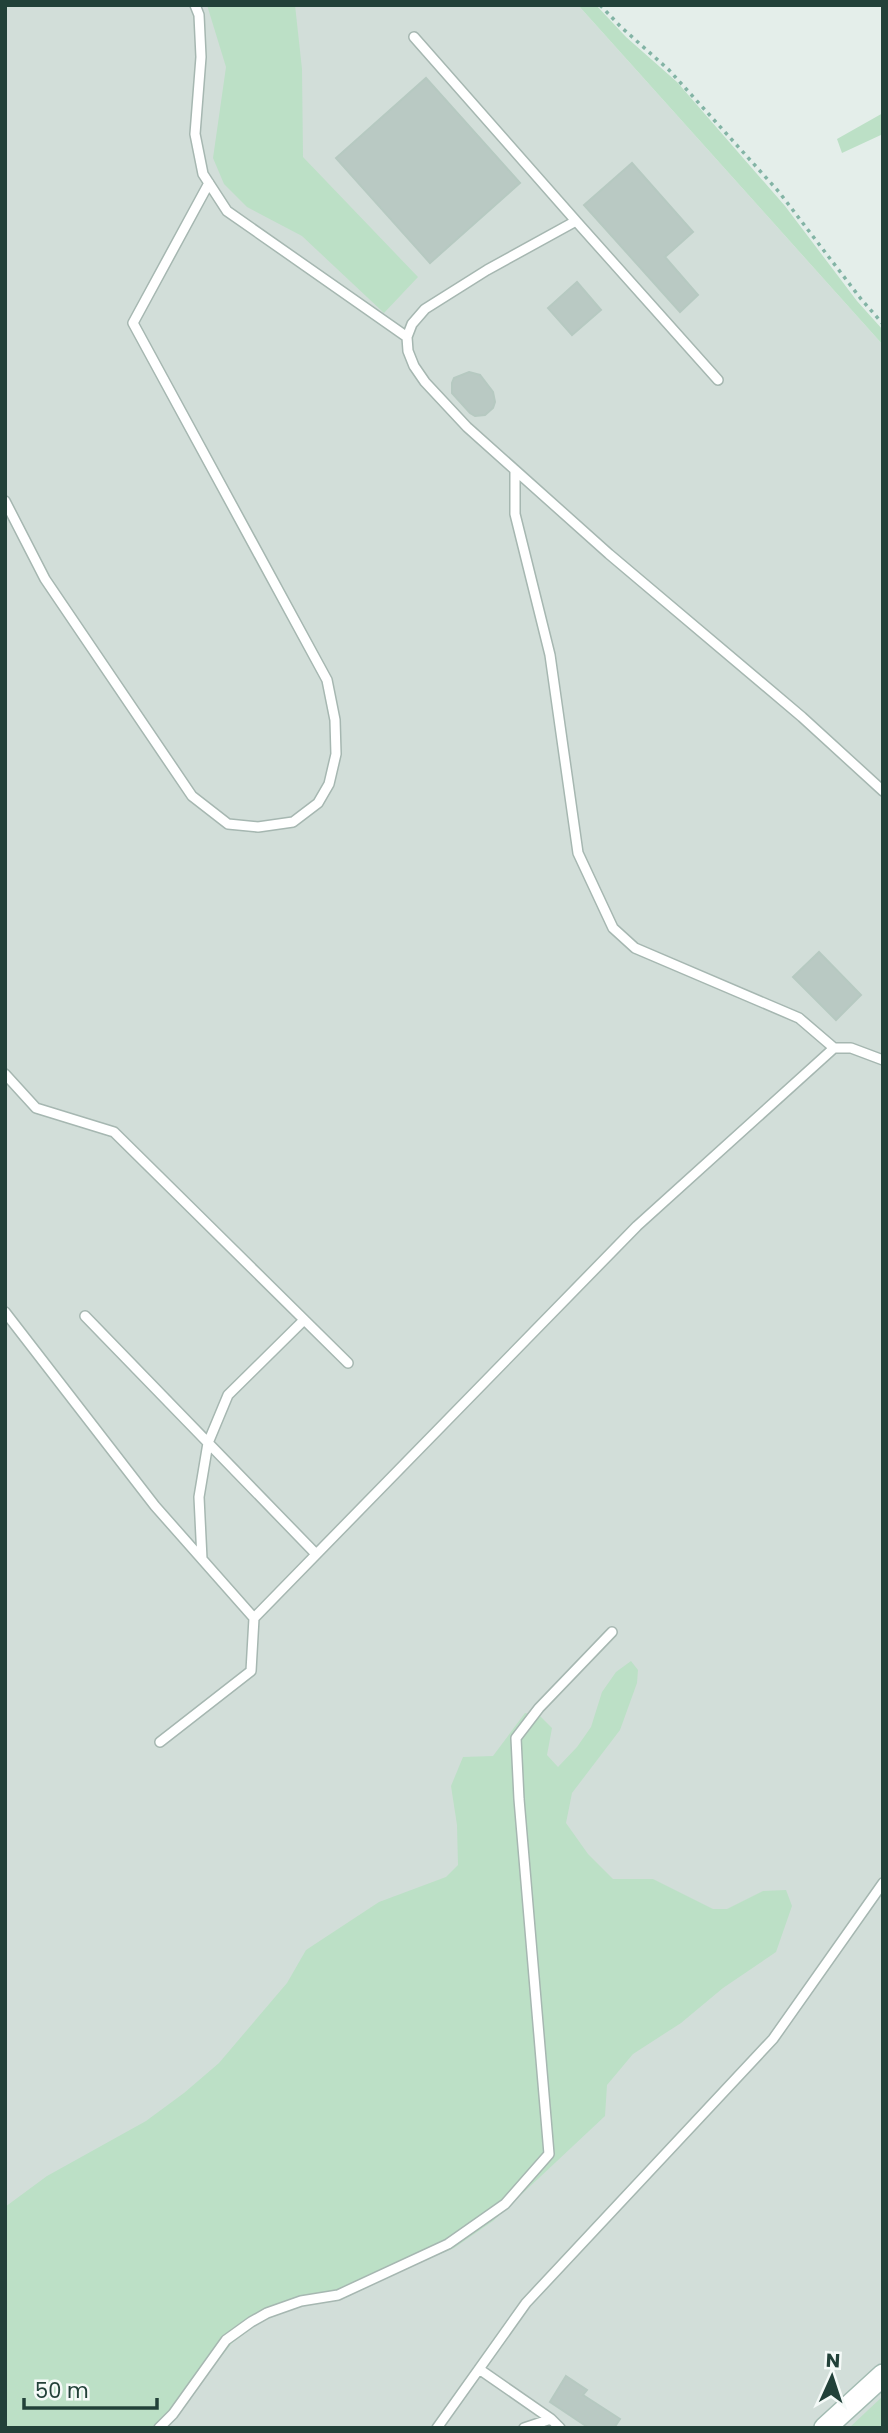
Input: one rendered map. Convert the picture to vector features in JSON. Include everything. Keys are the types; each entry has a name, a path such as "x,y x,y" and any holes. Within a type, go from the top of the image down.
{"main road":[{"path":"825,2428 883,2375"}],"lane":[{"path":"195,5 199,15 201,57 195,134 203,174 227,211 407,337"},
{"path":"414,37 719,380"},
{"path":"5,501 45,579 192,796 228,824 258,827 293,822 318,803 329,784 336,754 335,720 327,680 133,323 209,183"},
{"path":"576,220 487,270 425,310 412,324 407,337 408,351 414,366 467,428 609,554 802,717 883,791"},
{"path":"515,470 515,514 550,655 578,853 613,928 635,948 799,1018 834,1048 851,1048 883,1060"},
{"path":"160,1742 251,1671 254,1618 316,1554 637,1226 834,1048"},
{"path":"5,1074 36,1108 114,1132 348,1363"},
{"path":"5,1312 155,1506 254,1618"},
{"path":"85,1316 316,1554"},
{"path":"202,1559 199,1497 208,1443 228,1395 304,1320"},
{"path":"159,2428 173,2414 226,2340 251,2322 267,2313 301,2301 338,2295 449,2244 505,2204 549,2154 516,1738 539,1708 612,1632"},
{"path":"437,2428 526,2303 774,2039 883,1883"},
{"path":"479,2369 560,2428"},
{"path":"524,2428 551,2419"}],"path":[{"path":"600,5 669,70 779,192 883,324"}],"shaded area":[{"path":"5,5 578,5 883,345 883,2428 5,2428"}],"green space":[{"path":"207,5 295,5 302,69 303,157 418,277 384,313 302,236 247,207 224,184 213,158 226,67"},
{"path":"578,5 596,5 626,37 677,82 785,206 857,301 883,330 883,345"},
{"path":"883,113 883,134 842,153 837,139"},
{"path":"631,1661 638,1670 637,1683 620,1730 572,1793 566,1823 588,1854 613,1879 653,1879 713,1909 727,1909 763,1891 786,1890 792,1906 776,1952 723,1988 681,2023 633,2054 607,2085 605,2116 493,2221 454,2248 337,2299 301,2306 267,2317 232,2343 164,2428 5,2428 5,2207 47,2176 146,2121 184,2093 219,2063 287,1983 306,1950 379,1902 446,1877 458,1865 457,1825 451,1786 463,1757 493,1756 525,1713 540,1716 552,1728 547,1755 558,1767 591,1727 602,1692 616,1672"},
{"path":"883,2396 883,2428 849,2428"}],"building":[{"path":"426,78 520,183 430,263 336,158"},
{"path":"632,163 693,232 665,257 698,295 680,312 584,205"},
{"path":"577,282 601,310 572,335 548,308"},
{"path":"469,372 480,375 493,392 493,408 485,415 475,416 470,413 452,393 454,378"},
{"path":"819,952 861,995 836,1020 793,977"},
{"path":"566,2376 587,2390 583,2395 620,2419 614,2428 589,2428 550,2402"}]}
